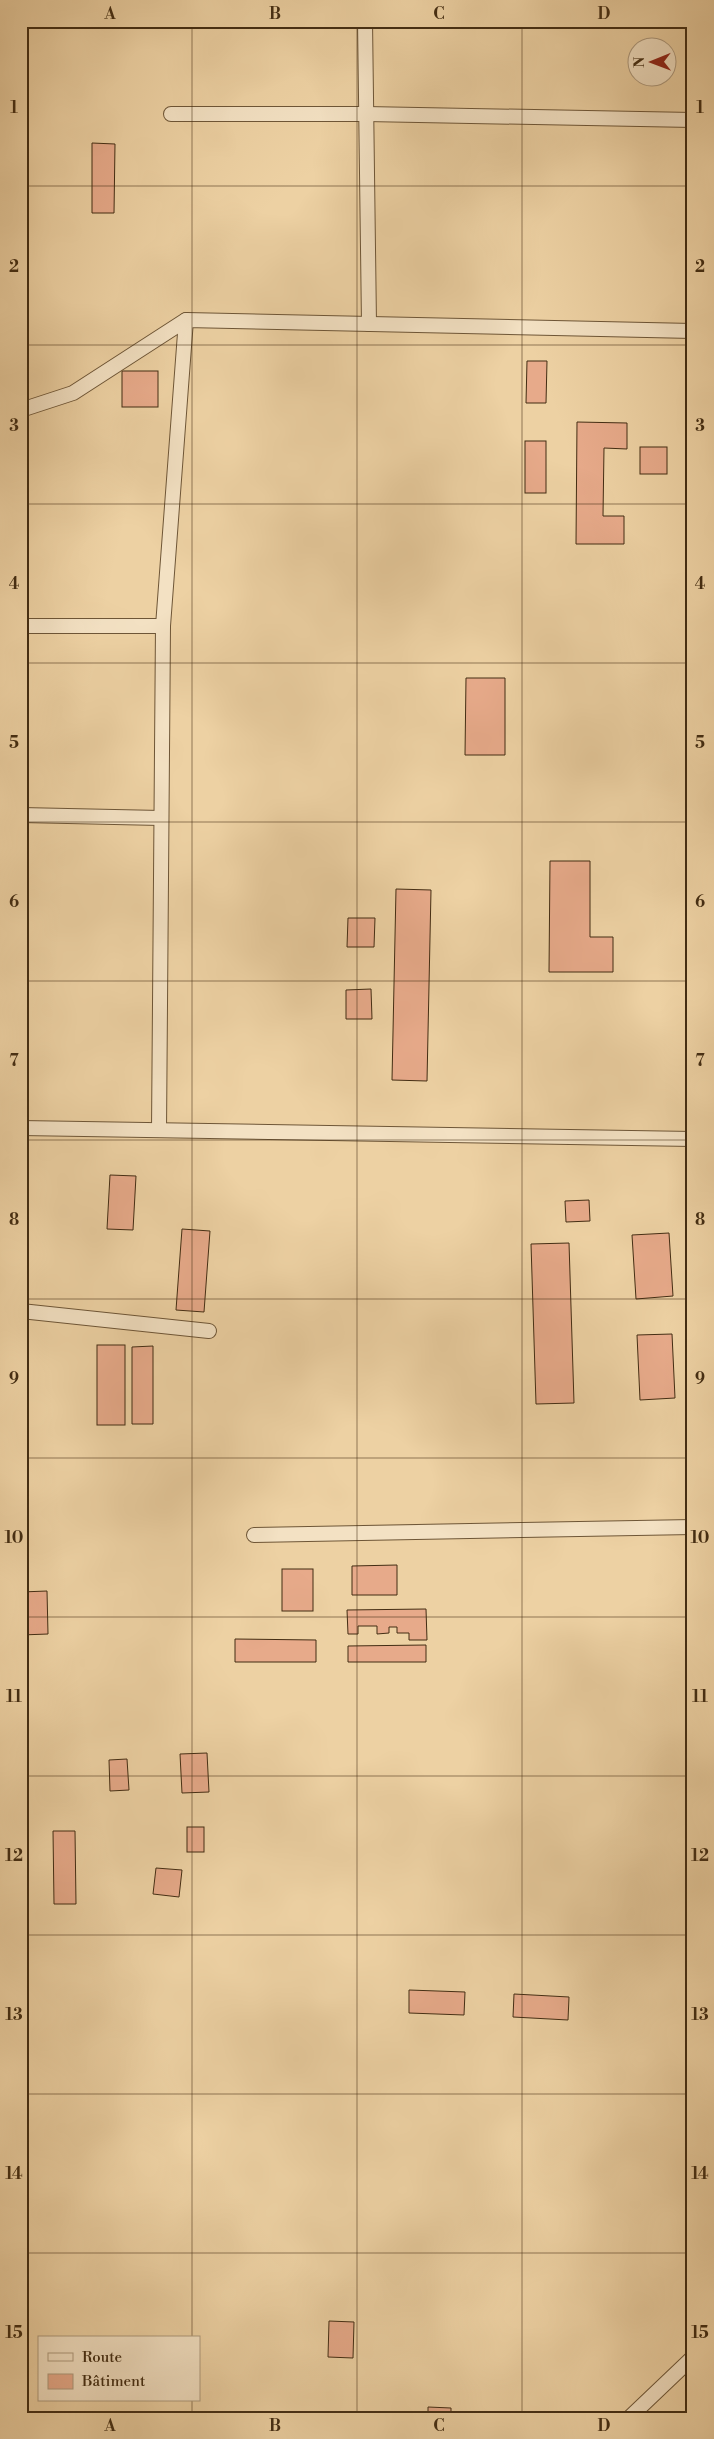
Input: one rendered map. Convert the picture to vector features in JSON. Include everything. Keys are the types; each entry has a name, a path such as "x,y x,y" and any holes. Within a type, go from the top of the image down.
{"street":[{"path":"365,21 369,324"},
{"path":"171,114 366,114 693,120"},
{"path":"159,1130 163,626 186,320"},
{"path":"21,410 73,394 186,320 693,331"},
{"path":"21,626 163,626"},
{"path":"21,815 161,818"},
{"path":"21,1128 693,1139"},
{"path":"21,1311 209,1331"},
{"path":"254,1535 693,1527"},
{"path":"693,1788 693,2120"},
{"path":"629,2418 693,2357"}],"building":[{"path":"92,143 115,144 114,213 92,213"},
{"path":"527,361 547,361 546,403 526,403"},
{"path":"122,371 158,371 158,407 122,407"},
{"path":"577,422 627,423 627,449 604,448 603,516 624,516 624,544 576,544"},
{"path":"525,441 546,441 546,493 525,493"},
{"path":"640,447 667,447 667,474 640,474"},
{"path":"466,678 505,678 505,755 465,755"},
{"path":"550,861 590,861 590,937 613,937 613,972 549,972"},
{"path":"396,889 431,890 427,1081 392,1080"},
{"path":"348,918 375,918 374,947 347,947"},
{"path":"371,989 372,1019 346,1019 346,990"},
{"path":"110,1175 136,1176 133,1230 107,1229"},
{"path":"589,1200 590,1221 566,1222 565,1201"},
{"path":"182,1229 210,1231 204,1312 176,1310"},
{"path":"669,1233 673,1296 636,1299 632,1235"},
{"path":"569,1243 574,1403 536,1404 531,1244"},
{"path":"672,1334 675,1398 640,1400 637,1335"},
{"path":"97,1345 125,1345 125,1425 97,1425"},
{"path":"153,1346 153,1424 132,1424 132,1347"},
{"path":"397,1565 397,1595 352,1595 352,1566"},
{"path":"282,1569 313,1569 313,1611 282,1611"},
{"path":"47,1591 48,1634 21,1635 21,1592"},
{"path":"426,1609 427,1640 409,1640 409,1633 397,1633 397,1627 389,1627 389,1633 377,1634 377,1626 358,1626 358,1634 348,1634 347,1610"},
{"path":"235,1639 316,1640 316,1662 235,1662"},
{"path":"426,1645 426,1662 348,1662 348,1646"},
{"path":"207,1753 209,1792 182,1793 180,1754"},
{"path":"127,1759 129,1790 110,1791 109,1760"},
{"path":"187,1827 204,1827 204,1852 187,1852"},
{"path":"53,1831 75,1831 76,1904 54,1904"},
{"path":"156,1868 182,1870 179,1897 153,1894"},
{"path":"409,1990 465,1992 464,2015 409,2013"},
{"path":"514,1994 569,1997 568,2020 513,2017"},
{"path":"329,2321 354,2322 353,2358 328,2357"},
{"path":"428,2407 451,2408 451,2418 428,2418"}]}
